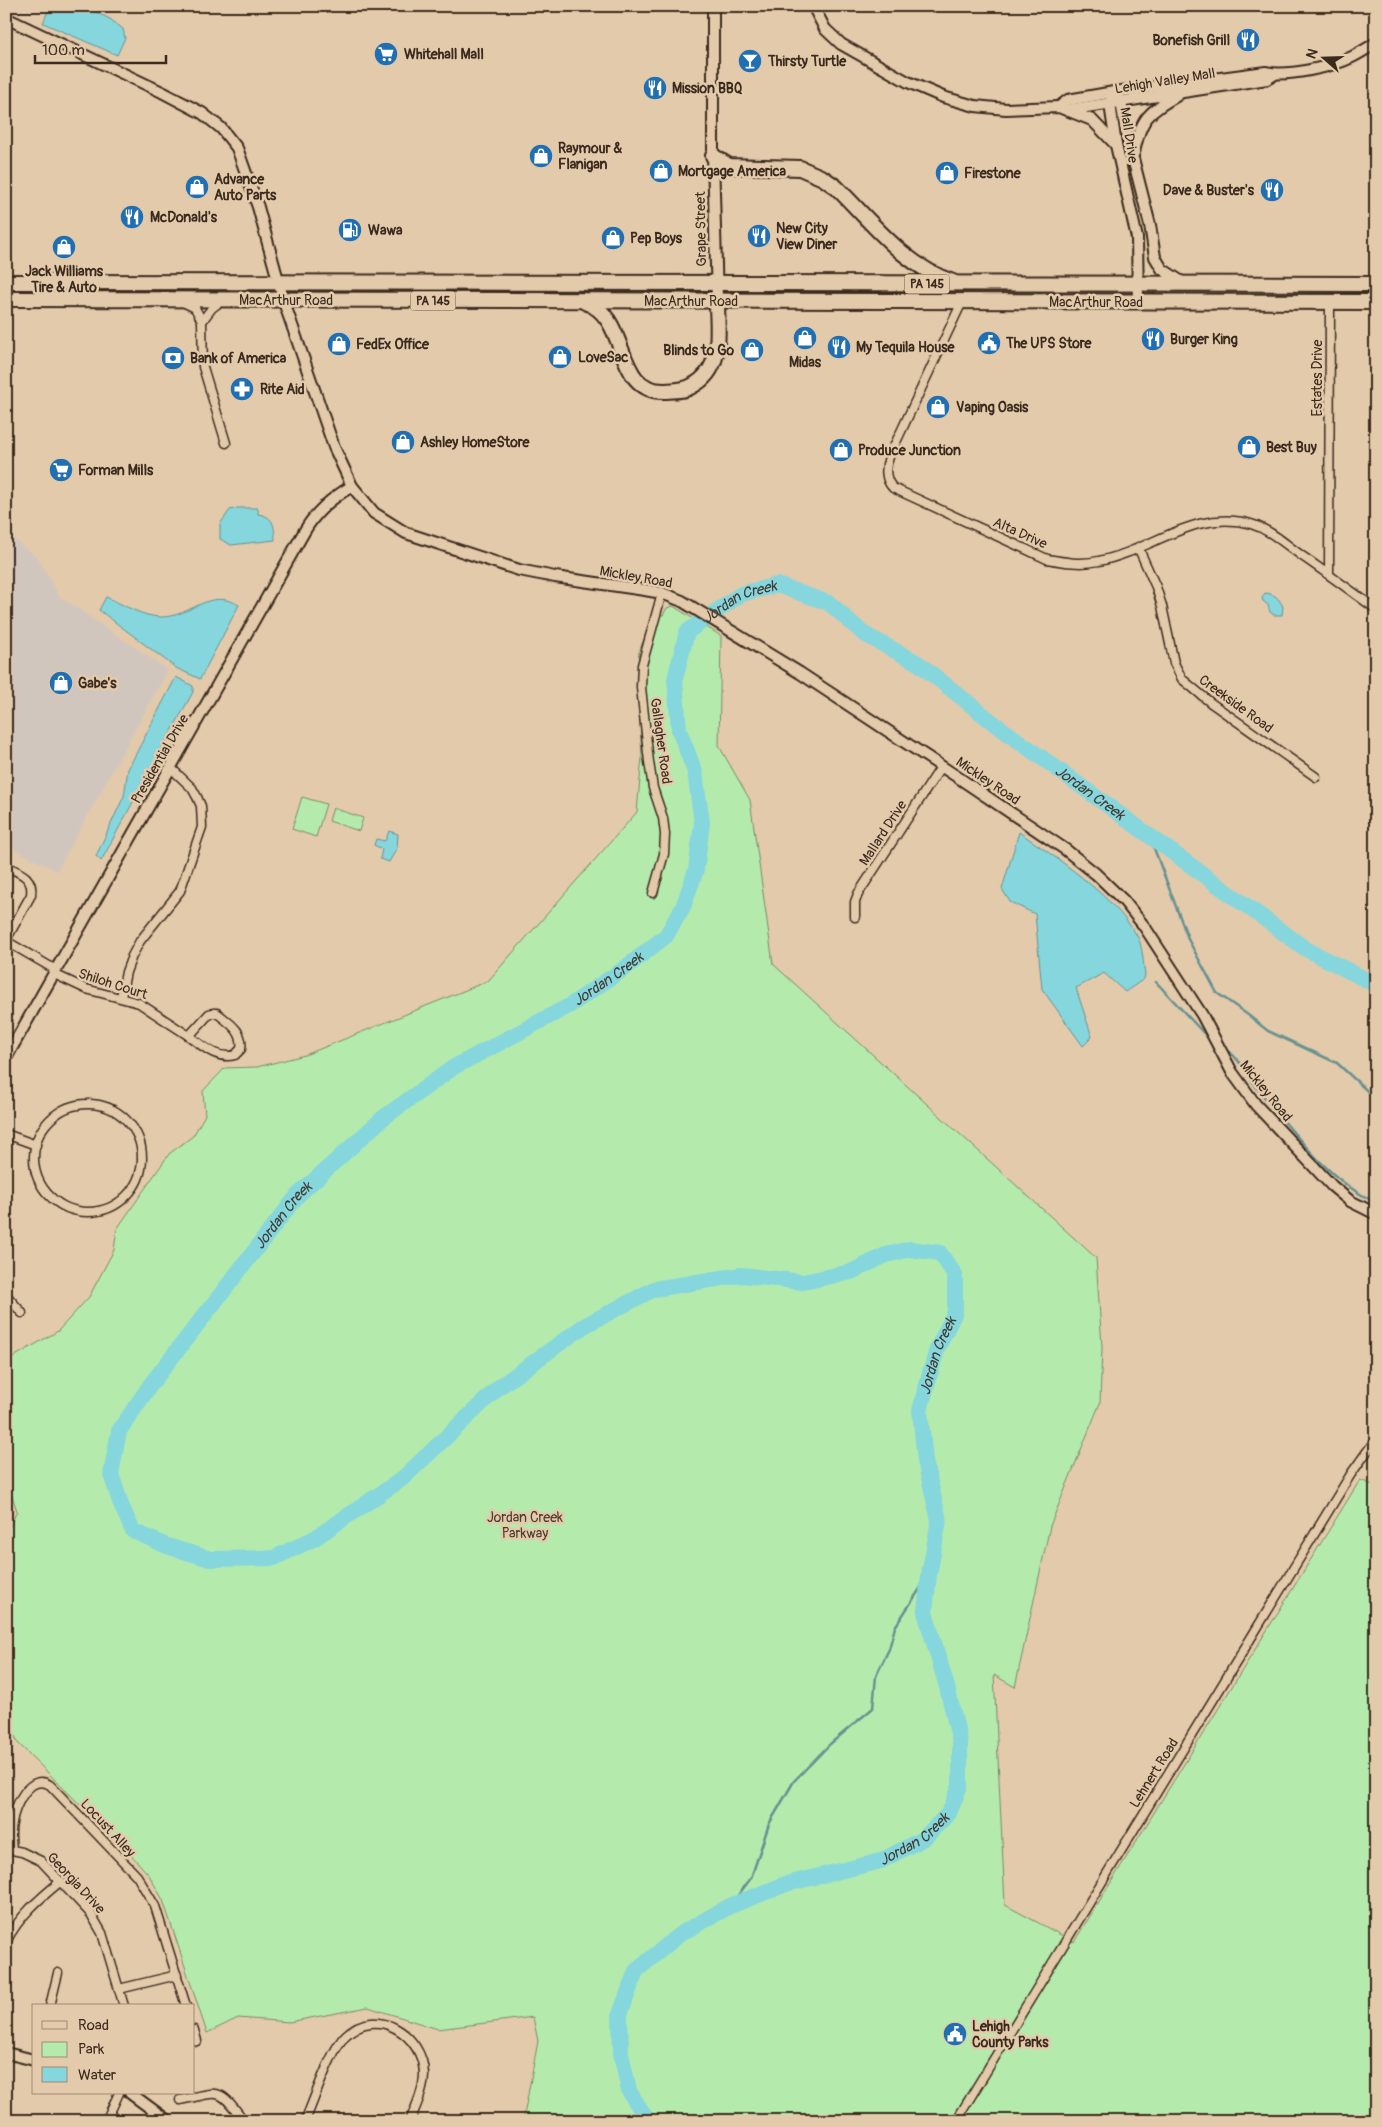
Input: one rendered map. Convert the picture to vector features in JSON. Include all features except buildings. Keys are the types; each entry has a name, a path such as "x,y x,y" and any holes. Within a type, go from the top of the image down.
{"highway":[{"path":"713,156 729,166 800,168 823,178 836,187 903,253 933,274 964,285"},
{"name":"MacArthur Road","path":"6,282 964,285 1375,283"},
{"name":"MacArthur Road","path":"6,299 1376,302"},
{"path":"582,300 599,309 612,324 627,367 636,379 652,389 660,391 690,388 698,383 711,369 718,351 717,300"}],"street":[{"name":"Grape Street","path":"713,6 713,156 717,300"},
{"name":"Lehigh Valley Mall","path":"813,6 825,29 841,44 908,82 943,97 975,106 1006,109 1063,108 1110,104 1266,79 1275,74 1321,67 1351,58 1376,43"},
{"name":"Mickley Road","path":"6,18 202,113 221,128 237,148 284,300 334,446 352,486 374,513 406,534 519,570 662,593 682,601 738,635 1066,850 1110,887 1144,926 1202,1014 1222,1055 1256,1104 1321,1175 1350,1202 1376,1214"},
{"name":"Lehigh Valley Mall","path":"1063,108 1068,100 1114,92 1266,72 1275,74"},
{"name":"Mall Drive","path":"1114,92 1121,102 1155,257 1162,269 1185,284"},
{"name":"Mall Drive","path":"1114,92 1110,104 1116,145 1137,238 1138,302"},
{"path":"1133,156 1138,130 1151,110 1183,92"},
{"path":"1063,108 1092,120 1116,145"},
{"path":"177,299 195,308 202,321 203,367 226,443"},
{"path":"202,321 212,308 224,300"},
{"name":"Alta Drive","path":"962,302 889,457 886,465 889,483 908,496 1046,558 1084,563 1099,561 1191,525 1210,521 1251,524 1276,536 1376,609"},
{"name":"Estates Drive","path":"1329,575 1330,302"},
{"name":"Presidential Drive","path":"6,1058 308,525 327,503 352,486"},
{"name":"Creekside Road","path":"1138,547 1156,587 1174,663 1182,679 1204,698 1316,777"},
{"name":"Gallagher Road","path":"653,893 664,854 665,834 663,818 653,788 641,687 642,665 662,593"},
{"name":"Mallard Drive","path":"855,917 855,902 858,894 941,767"},
{"path":"121,997 126,972 132,956 140,941 180,891 202,827 201,806 197,797 192,788 171,768"},
{"path":"6,866 27,877 32,889 31,895 6,941"},
{"name":"Shiloh Court","path":"6,941 86,989 121,997 149,1008 189,1036 212,1052 222,1056 235,1056 242,1046 237,1030 217,1014 209,1014 189,1036"},
{"path":"79,1103 101,1104 120,1113 133,1128 140,1147 140,1167 131,1189 116,1204 95,1212 75,1212 56,1203 42,1187 34,1166 36,1144 44,1126 59,1112 79,1103"},
{"path":"6,1134 36,1144"},
{"path":"6,1295 22,1313"},
{"name":"Lehnert Road","path":"956,2121 1351,1474 1376,1439"},
{"name":"Locust Alley","path":"12,1850 10,1835 12,1820 18,1804 35,1782 46,1782 137,1876 147,1890 155,1906 185,2004"},
{"name":"Georgia Drive","path":"12,1850 22,1852 41,1861 91,1914 100,1928 124,2004"},
{"path":"6,1942 15,1925 30,1908 61,1881"},
{"path":"50,2004 58,1973"},
{"path":"120,1989 177,1976"},
{"path":"305,2121 341,2041 356,2028 375,2023 386,2023 399,2029 406,2035 419,2053 424,2073 423,2085 410,2121"},
{"path":"195,2034 197,2041"},
{"path":"6,2053 32,2060"},
{"path":"180,2100 216,2093 226,2097 244,2121"},
{"path":"106,2121 119,2094"},
{"path":"131,2094 168,2121"}],"shaded area":[{"path":"6,533 38,558 59,596 168,670 57,871 6,845"}],"green space":[{"name":"Jordan Creek Parkway","path":"673,606 721,636 719,746 750,800 773,964 1096,1258 1102,1347 1100,1403 1050,1526 1015,1687 994,1675 1005,1905 1074,1942 1360,1480 1376,1486 1376,2121 523,2121 538,2041 533,2017 438,2029 368,2007 289,2022 238,2018 207,2033 163,1900 149,1875 18,1743 6,1715 6,1535 17,1511 10,1489 6,1486 6,1364 17,1355 58,1331 89,1297 114,1250 117,1229 169,1154 193,1136 205,1115 203,1091 225,1068 257,1067 305,1055 488,981 637,812 642,757 637,676 639,652 654,613 663,615 667,608"},
{"path":"302,797 326,804 316,837 292,829"},
{"path":"333,808 363,818 359,831 329,821"}],"water":[{"path":"50,6 83,6 110,19 123,29 125,38 117,55 43,23"},
{"path":"258,508 258,514 264,515 271,520 275,540 231,545 220,539 220,524 230,510"},
{"path":"1265,593 1274,595 1278,599 1283,607 1282,615 1274,615 1270,612 1268,605 1262,598"},
{"path":"106,597 140,613 161,617 182,613 200,604 218,599 228,600 239,605 200,679 176,668 99,610"},
{"path":"176,677 193,686 193,692 101,861 96,856 124,796 128,769"},
{"path":"389,831 398,834 397,848 389,862 380,859 382,849 374,845 376,839 385,841"},
{"path":"1019,832 1066,865 1098,891 1125,919 1140,943 1144,979 1125,992 1104,973 1076,988 1092,1037 1083,1046 1042,989 1035,914 1010,902 1002,889"}],"waterway":[{"name":"Jordan Creek","path":"648,2121 629,2091 621,2053 620,2014 636,1971 680,1934 730,1906 786,1884 881,1861 924,1838 949,1813 960,1786 960,1742 947,1687 925,1612 929,1575 939,1520 925,1461 920,1410 937,1349 955,1312 955,1275 940,1253 910,1249 886,1255 851,1272 803,1282 741,1275 654,1289 584,1326 499,1387 402,1479 315,1538 274,1558 210,1559 167,1546 133,1531 121,1505 111,1474 119,1431 151,1384 298,1195 383,1118 454,1067 569,1006 625,968 666,936 683,907 696,870 702,823 695,772 679,730 675,679 687,632 741,594 777,585 829,603 864,634 918,663 995,724 1306,949 1376,985"},
{"path":"1149,835 1189,941 1217,993 1268,1031 1337,1063 1376,1099"},
{"path":"1156,982 1211,1041"},
{"path":"1223,1047 1237,1060 1282,1119 1326,1168 1359,1193 1376,1202"},
{"name":"Jordan Creek","path":"730,1906 751,1878 769,1824 794,1781 830,1744 873,1708 876,1676 889,1649 895,1627 929,1575"}],"place":[{"name":"Bonefish Grill","path":"1248,40"},
{"name":"Whitehall Mall","path":"386,54"},
{"name":"Thirsty Turtle","path":"750,61"},
{"name":"Mission BBQ","path":"655,88"},
{"name":"Raymour & Flanigan","path":"541,156"},
{"name":"Mortgage America","path":"661,171"},
{"name":"Firestone","path":"947,173"},
{"name":"Advance Auto Parts","path":"197,187"},
{"name":"Dave & Buster's","path":"1272,190"},
{"name":"McDonald's","path":"132,217"},
{"name":"Wawa","path":"350,230"},
{"name":"New City View Diner","path":"759,236"},
{"name":"Pep Boys","path":"613,238"},
{"name":"Jack Williams Tire & Auto","path":"64,247"},
{"name":"Midas","path":"805,338"},
{"name":"Burger King","path":"1153,339"},
{"name":"The UPS Store","path":"989,343"},
{"name":"FedEx Office","path":"339,344"},
{"name":"My Tequila House","path":"839,347"},
{"name":"Blinds to Go","path":"752,350"},
{"name":"LoveSac","path":"560,357"},
{"name":"Bank of America","path":"173,358"},
{"name":"Rite Aid","path":"242,389"},
{"name":"Vaping Oasis","path":"938,407"},
{"name":"Ashley HomeStore","path":"403,442"},
{"name":"Best Buy","path":"1249,447"},
{"name":"Produce Junction","path":"841,450"},
{"name":"Forman Mills","path":"61,470"},
{"name":"Gabe's","path":"61,683"},
{"name":"Lehigh County Parks","path":"955,2034"}]}
